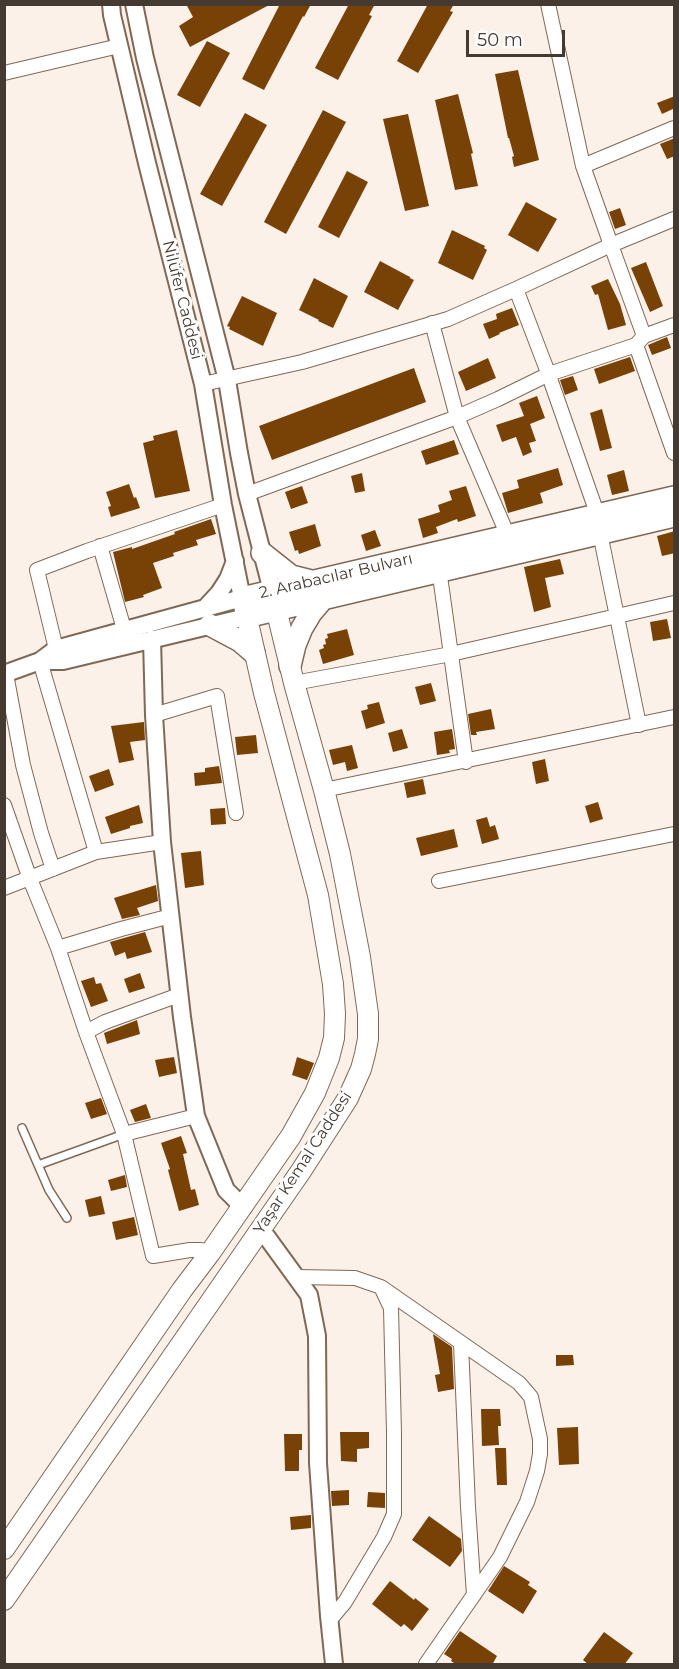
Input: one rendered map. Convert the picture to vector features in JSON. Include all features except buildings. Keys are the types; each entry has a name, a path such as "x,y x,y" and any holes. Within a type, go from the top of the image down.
{"main road":[{"name":"2. Arabacılar Bulvarı","path":"274,601 312,581 508,536 599,524 675,497"},
{"path":"244,607 274,601 323,599 599,524 675,516"},
{"path":"262,553 291,576 312,581"},
{"path":"292,674 295,645 302,628 323,599"},
{"name":"Yaşar Kemal Caddesi","path":"4,1600 302,1171 348,1098 361,1068 368,1040 368,1014 360,957 340,854 274,601"},
{"name":"Yaşar Kemal Caddesi","path":"4,1549 291,1136 315,1093 329,1058 334,1038 333,984 318,895 244,607"},
{"path":"208,616 254,653"}],"street":[{"name":"Nilüfer Caddesi","path":"111,4 203,384 223,505 244,607"},
{"path":"134,4 145,58 227,380 238,453 274,601"},
{"path":"548,4 583,166 611,245 675,453"},
{"path":"4,73 120,46"},
{"path":"583,166 675,128"},
{"path":"203,384 302,362 448,319 611,245 675,219"},
{"path":"516,289 549,374 599,524 639,725"},
{"path":"432,323 457,417 508,536"},
{"path":"247,494 457,417 549,374 675,325"},
{"path":"56,649 37,570 100,546 223,505"},
{"path":"100,546 124,629"},
{"path":"40,661 63,661 152,639 208,616 235,561"},
{"path":"440,576 466,762"},
{"path":"292,674 451,654 675,603"},
{"path":"54,869 41,833 23,765 5,674 40,661 56,649 124,629 208,616 244,607"},
{"path":"152,639 162,842 179,995 196,1116 226,1190 243,1207"},
{"path":"40,661 96,852"},
{"path":"154,715 217,696 236,813"},
{"path":"324,790 675,717"},
{"path":"4,805 124,1134 153,1256 190,1250 210,1253"},
{"path":"439,881 675,834"},
{"path":"4,888 96,852 162,842"},
{"path":"58,948 171,916"},
{"path":"86,1032 105,1022 179,995"},
{"path":"124,1134 196,1116"},
{"path":"261,1229 309,1295 317,1336 318,1462 334,1665"},
{"path":"296,1277 355,1278 381,1287 519,1383 531,1397 540,1439 537,1471 527,1502 500,1557 426,1665"},
{"path":"329,1621 345,1602 384,1537 394,1514 391,1308 381,1287"},
{"path":"461,1344 474,1595"}],"lane":[{"path":"22,1128 50,1190 67,1218"},
{"path":"39,1165 124,1134"}]}
